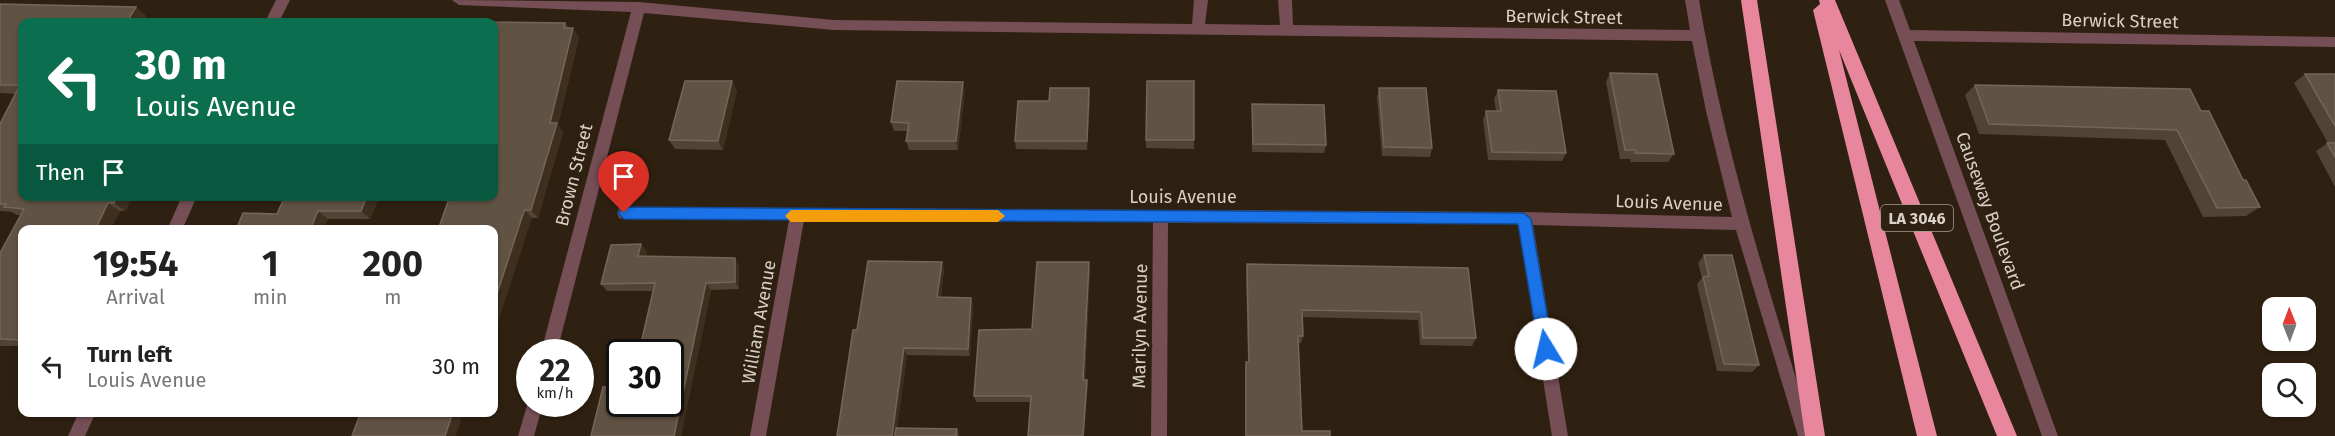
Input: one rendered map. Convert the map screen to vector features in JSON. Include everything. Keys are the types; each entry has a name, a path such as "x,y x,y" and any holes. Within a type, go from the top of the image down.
{"highway":[{"path":"1749,0 1815,436"},
{"path":"1818,0 1927,436"},
{"name":"LA 3046","path":"1827,0 2007,436"}],"street":[{"path":"274,18 283,0"},
{"name":"Berwick Street","path":"459,0 639,7 834,25 1697,36"},
{"path":"1198,30 1201,0"},
{"path":"1284,0 1287,31"},
{"path":"1692,0 1697,36 1741,224 1806,436"},
{"name":"Causeway Boulevard","path":"1892,0 2049,436"},
{"name":"Brown Street","path":"552,339 639,7"},
{"name":"Berwick Street","path":"1904,35 2335,42"},
{"path":"176,225 188,201"},
{"name":"Louis Avenue","path":"624,213 797,216 1524,219 1741,224"},
{"name":"William Avenue","path":"758,436 797,216"},
{"name":"Marilyn Avenue","path":"1159,436 1161,217"},
{"path":"1524,219 1560,436"},
{"path":"76,436 86,417"},
{"path":"526,436 531,417"}],"building":[{"path":"0,4 136,7 129,18 18,18 18,85 0,85"},
{"path":"498,22 565,23 564,28 573,28 550,123 557,123 531,210 525,210 523,214 498,291 498,225 440,225 448,201 498,201"},
{"path":"1610,73 1657,74 1674,154 1635,153 1636,150 1625,150"},
{"path":"2305,74 2335,74 2335,126"},
{"path":"685,81 732,81 718,141 669,140"},
{"path":"897,81 963,82 956,141 906,141 909,123 891,122"},
{"path":"1147,81 1194,81 1194,140 1146,140"},
{"path":"1975,85 2190,89 2201,111 2209,111 2243,180 2246,180 2260,207 2217,208 2177,130 1989,124"},
{"path":"1050,88 1089,88 1087,141 1015,141 1018,101 1049,101"},
{"path":"1379,88 1426,88 1432,148 1384,147"},
{"path":"18,89 18,201 115,201 108,203 97,225 18,225 18,340 0,339 0,253 24,209 4,207 6,204 0,204 0,124"},
{"path":"1498,90 1556,91 1566,153 1492,152 1486,111 1501,111"},
{"path":"1252,104 1324,105 1326,145 1253,144"},
{"path":"2327,143 2335,143 2335,157"},
{"path":"283,201 365,201 361,211 318,211 312,225 238,225 243,213 277,214"},
{"path":"641,244 638,256 735,258 735,282 706,283 684,388 684,339 642,339 655,283 601,284 611,245"},
{"path":"1704,255 1732,255 1759,365 1724,364 1703,277 1709,276"},
{"path":"868,261 942,262 937,297 971,298 968,349 904,348 892,436 837,436 853,330 857,330"},
{"path":"1037,262 1089,262 1083,380 1087,380 1083,436 1028,436 1031,396 974,396 979,330 1032,329"},
{"path":"1247,264 1468,268 1476,338 1423,338 1421,312 1302,310 1303,336 1298,336 1302,431 1330,431 1330,436 1246,436 1246,362 1249,362"},
{"path":"603,387 606,387 606,417 678,417 674,436 591,436"},
{"path":"359,417 451,417 445,436 352,436"},
{"path":"896,428 957,429 956,436 895,436"}],"slow traffic":[{"path":"791,216 998,216"}],"route":[{"path":"624,213 1524,219 1546,349"}]}
